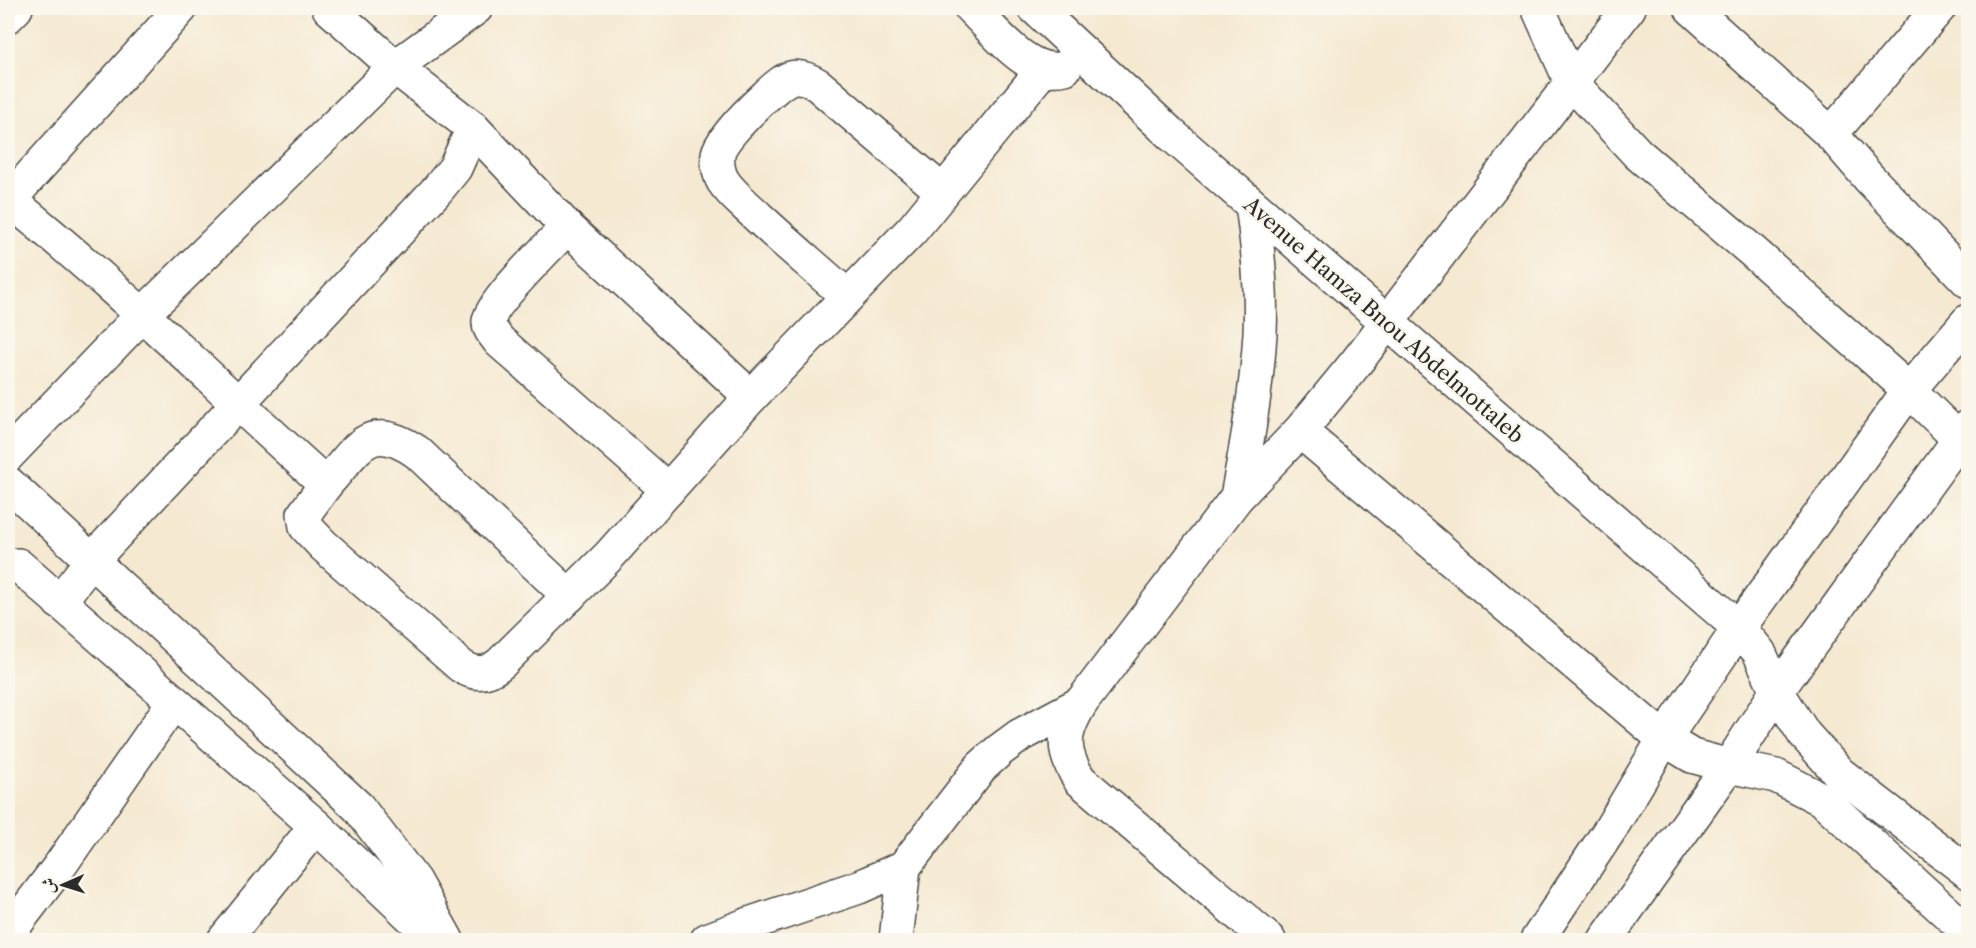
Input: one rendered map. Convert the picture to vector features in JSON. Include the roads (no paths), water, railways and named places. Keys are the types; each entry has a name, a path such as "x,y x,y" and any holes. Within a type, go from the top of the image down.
{"street":[{"path":"8,16 16,8"},
{"path":"181,8 8,200 143,314 236,403 326,484"},
{"path":"329,8 395,67 473,128 567,227 751,397"},
{"path":"8,455 143,314 395,67 476,8"},
{"path":"971,8 1025,60 1044,68 1058,70 1089,59"},
{"name":"Avenue Hamza Bnou Abdelmottaleb","path":"1035,8 1252,205 1738,628 1759,652 1777,691 1804,734 1839,773 1968,872"},
{"path":"1538,8 1571,82 1638,154 1965,438 1777,691 1729,766 1605,940"},
{"path":"1269,940 1080,780 1066,752 1065,740 1070,721 1081,703 1237,497 1300,431 1355,364 1629,8"},
{"path":"1691,8 1831,134 1891,202 1968,281"},
{"path":"1831,134 1939,8"},
{"path":"569,596 417,452 403,442 383,436 368,440 326,484 304,514 306,527 323,545 468,671 476,673 491,670 569,596 609,556 751,397 912,230 1044,68"},
{"path":"847,296 754,213 722,179 718,152 747,114 784,80 800,76 809,79 943,192"},
{"path":"59,602 92,560 236,403 438,189 454,168 473,128"},
{"path":"1237,497 1255,391 1260,332 1258,253 1252,205"},
{"path":"567,227 497,303 489,319 489,326 499,341 668,490"},
{"path":"1537,940 1611,828 1664,739 1738,628 1909,390 1968,321"},
{"path":"1300,431 1664,739 1692,756 1776,776 1823,800 1968,932"},
{"path":"8,483 358,807 414,881 430,937"},
{"path":"11,565 59,602 172,703 316,826 430,937"},
{"path":"8,934 59,867 172,703"},
{"path":"707,940 859,887 904,867 981,767 1019,736 1081,703"},
{"path":"224,940 316,826"},
{"path":"896,940 904,867"}]}
